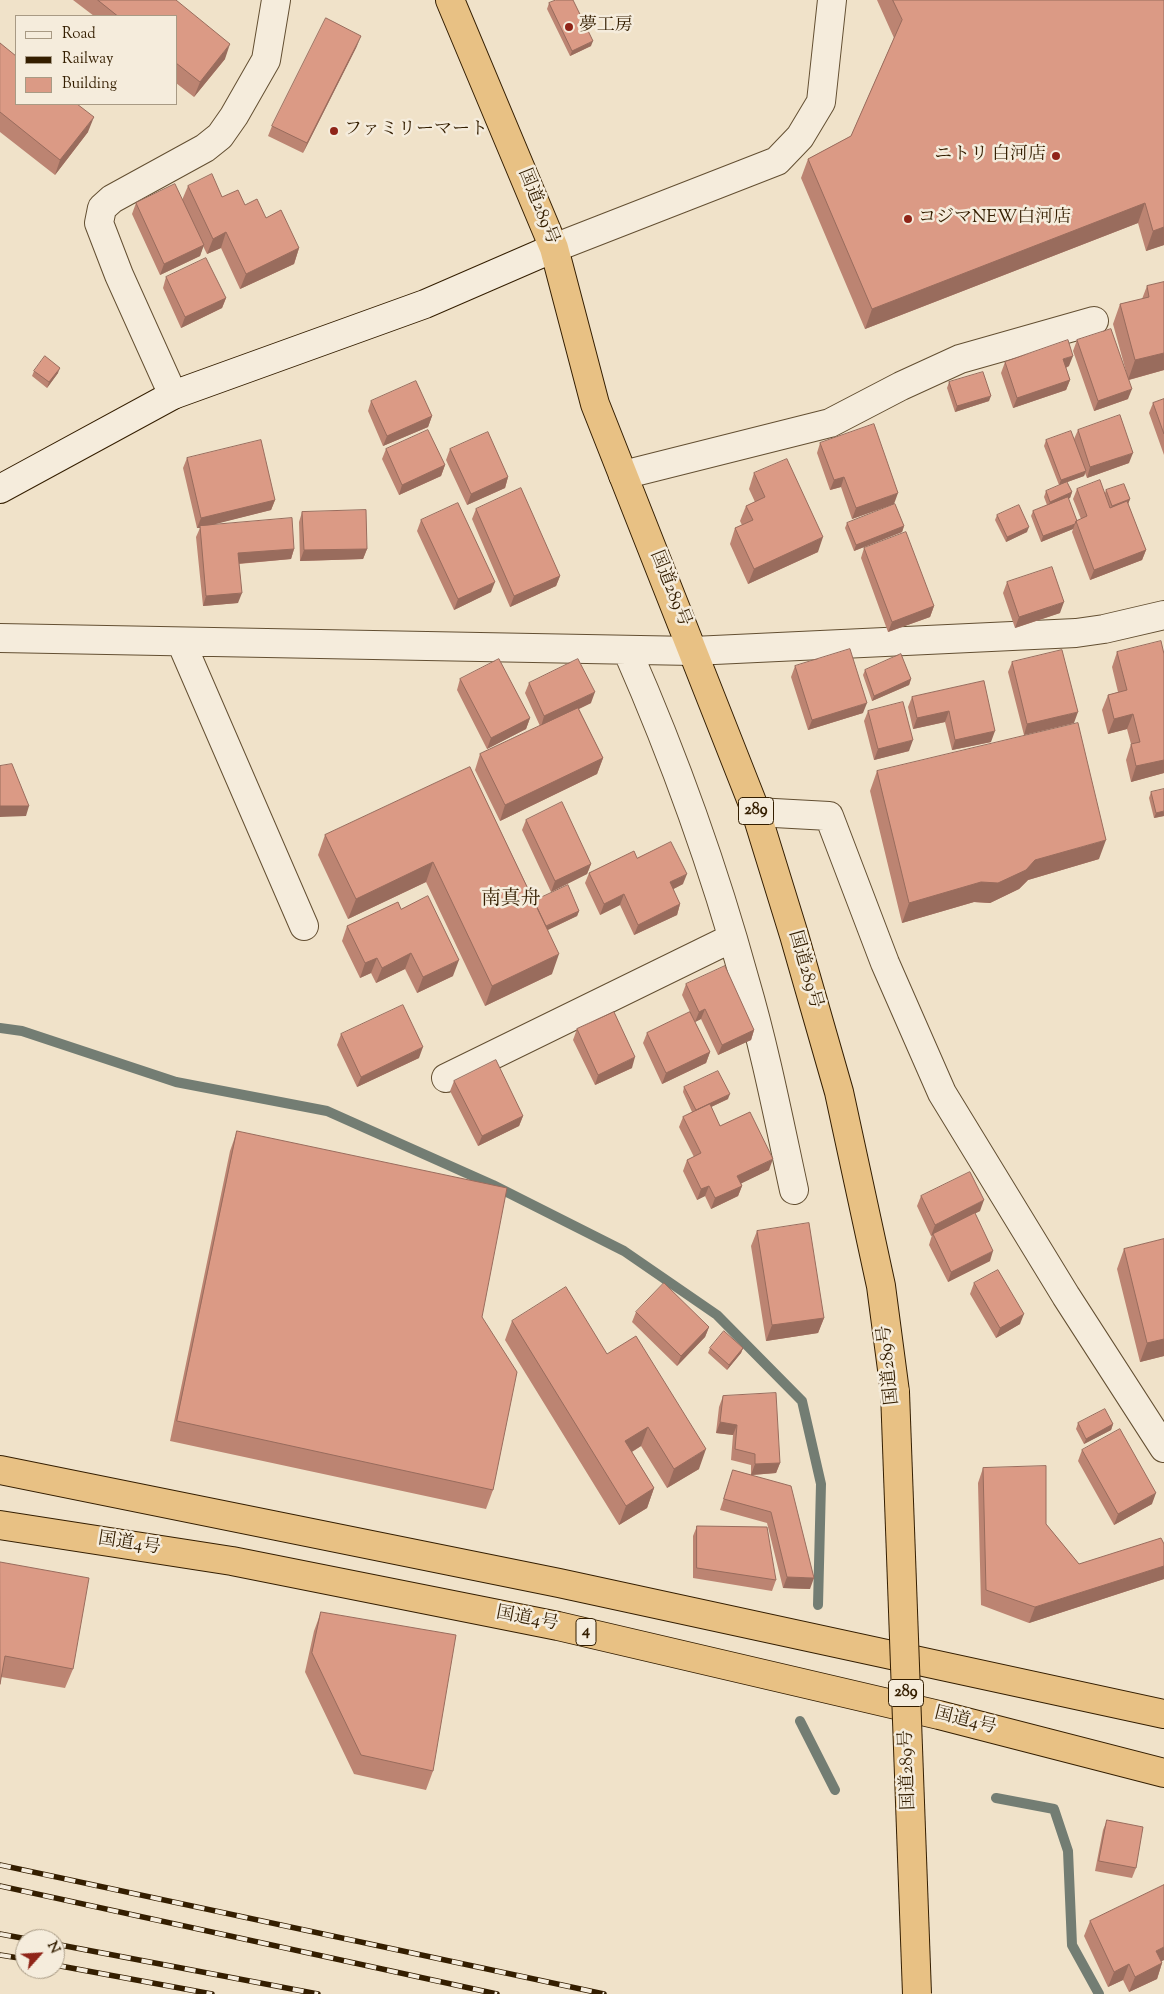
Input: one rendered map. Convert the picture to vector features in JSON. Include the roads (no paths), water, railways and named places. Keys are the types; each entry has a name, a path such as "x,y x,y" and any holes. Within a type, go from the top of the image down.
{"highway":[{"name":"国道289号","path":"450,0 554,248 595,404 756,812 839,1092 881,1286 895,1392 917,1994"},
{"path":"0,1470 559,1583 1164,1714"},
{"name":"国道4号","path":"0,1525 232,1561 558,1626 939,1715 1164,1773"}],"street":[{"path":"173,394 119,275 99,223 102,208 112,199 205,148 220,136 234,116 266,60 276,0"},
{"path":"0,489 173,394 425,304 554,248 777,162 800,137 821,102 832,0"},
{"path":"623,476 830,423 901,386 960,360 1094,321"},
{"path":"0,638 693,651 1076,633 1104,629 1164,615"},
{"path":"180,642 304,926"},
{"path":"627,650 652,709 703,842 746,982 794,1190"},
{"path":"756,812 829,816 885,962 942,1093 1066,1296 1164,1448"},
{"path":"446,1078 732,938"}],"waterway":[{"path":"0,1028 22,1031 176,1082 327,1111 493,1185 624,1251 717,1315 802,1401 821,1484 818,1605"},
{"path":"800,1721 835,1790"},
{"path":"996,1798 1054,1809 1068,1851 1072,1945 1099,1994"}],"railway":[{"path":"0,1865 604,1994"},
{"path":"0,1886 497,1994"},
{"path":"0,1934 15,1937"},
{"path":"65,1946 318,1994"},
{"path":"0,1955 15,1957"},
{"path":"65,1967 212,1994"}],"place":[{"name":"夢工房","path":"569,27"},
{"name":"ファミリーマート","path":"334,131"},
{"name":"ニトリ 白河店","path":"1056,156"},
{"name":"コジマNEW白河店","path":"908,219"}],"district":[{"name":"南真舟","path":"511,901"}]}
